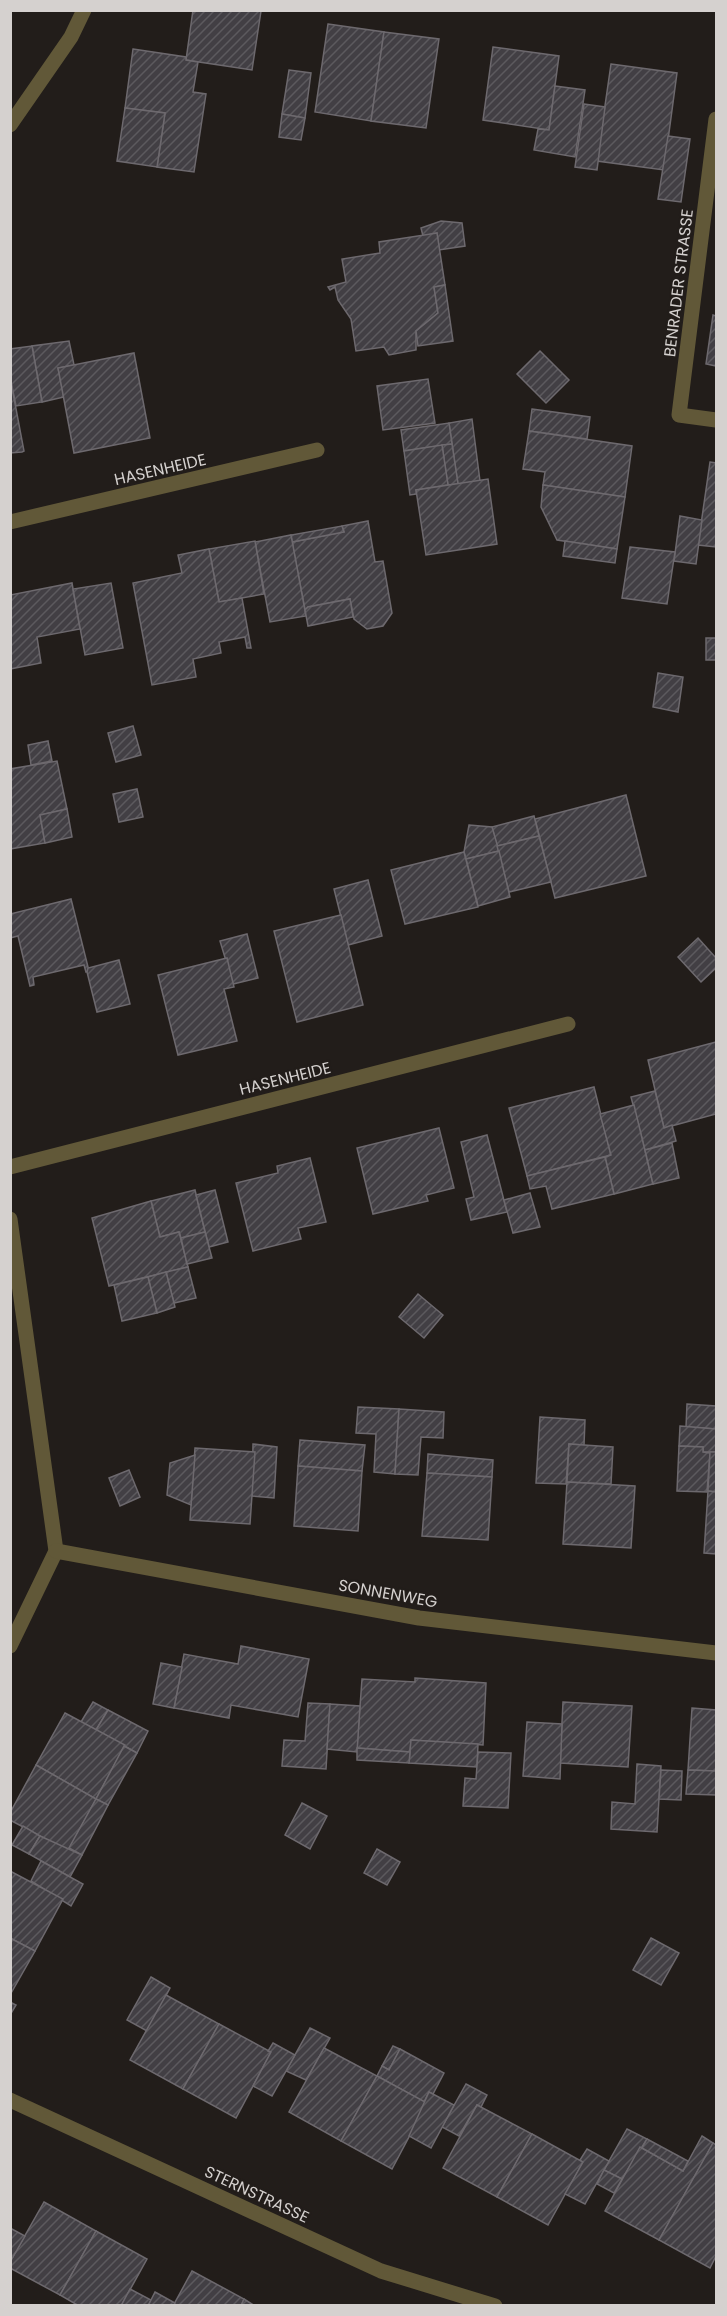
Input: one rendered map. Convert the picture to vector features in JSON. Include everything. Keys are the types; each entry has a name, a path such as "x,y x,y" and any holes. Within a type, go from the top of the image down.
{"street":[{"path":"10,124 71,37 84,10"},
{"name":"BENRADER STRASSE","path":"717,119 679,415 717,420"},
{"name":"HASENHEIDE","path":"10,522 317,450"},
{"name":"HASENHEIDE","path":"10,1167 568,1023"},
{"path":"10,1219 56,1551 10,1646"},
{"name":"SONNENWEG","path":"56,1551 419,1618 717,1653"},
{"name":"STERNSTRASSE","path":"10,2100 381,2271 495,2306"}],"building":[{"path":"193,10 261,11 252,70 186,60"},
{"path":"328,24 384,32 371,121 315,112"},
{"path":"384,32 439,39 426,128 371,121"},
{"path":"493,47 559,56 549,130 483,120"},
{"path":"133,49 186,57 186,60 198,62 193,92 206,94 194,172 157,167 165,113 125,108"},
{"path":"611,64 677,73 664,170 597,161"},
{"path":"289,70 311,73 305,118 282,114"},
{"path":"555,86 585,90 575,157 534,150 538,129 549,130"},
{"path":"584,104 605,107 597,170 575,167"},
{"path":"125,108 165,113 157,167 117,161"},
{"path":"282,114 305,118 301,140 279,137"},
{"path":"668,136 690,139 681,202 658,199"},
{"path":"441,221 462,223 465,246 439,250 437,233 423,236 421,228"},
{"path":"437,233 445,285 434,287 438,313 416,331 416,350 389,355 384,347 356,351 351,319 338,300 335,287 330,290 328,287 346,282 342,259 380,253 379,242"},
{"path":"445,285 453,341 418,346 416,331 438,313 434,287"},
{"path":"713,315 716,316 716,366 706,364"},
{"path":"69,341 74,365 58,368 64,397 42,402 32,346"},
{"path":"32,346 42,402 16,406 10,377 10,349"},
{"path":"540,351 569,380 546,403 517,374"},
{"path":"134,353 150,438 74,453 58,368"},
{"path":"10,377 24,451 10,453"},
{"path":"428,379 435,423 383,430 377,386"},
{"path":"532,409 590,417 587,439 529,431"},
{"path":"472,419 480,481 458,484 449,423"},
{"path":"449,423 452,444 404,451 401,430"},
{"path":"529,431 632,446 625,497 543,485 545,472 523,469"},
{"path":"452,444 458,484 448,485 442,445"},
{"path":"442,445 448,485 416,490 417,494 410,495 404,451"},
{"path":"710,462 716,463 716,547 698,545"},
{"path":"488,479 497,544 426,555 416,490"},
{"path":"543,485 625,497 617,549 557,540 541,507"},
{"path":"680,516 702,520 696,564 674,561"},
{"path":"368,521 375,562 383,561 392,613 383,626 367,629 354,619 350,599 308,607 305,610 292,542 344,532 342,526"},
{"path":"342,526 344,532 292,542 291,535"},
{"path":"291,535 306,616 270,622 255,542"},
{"path":"255,541 264,594 219,602 209,549"},
{"path":"565,541 617,549 615,563 563,556"},
{"path":"630,547 675,552 667,604 622,598"},
{"path":"209,549 219,602 242,598 251,648 247,648 245,637 219,642 221,653 193,659 196,677 152,685 133,583 182,573 178,555"},
{"path":"72,583 80,629 37,637 41,663 10,669 10,595"},
{"path":"111,583 123,648 85,655 73,589"},
{"path":"350,599 353,617 308,626 305,610 308,607"},
{"path":"706,638 716,638 716,660 706,660"},
{"path":"658,673 683,677 678,712 653,707"},
{"path":"133,726 141,755 116,762 108,733"},
{"path":"48,741 52,761 31,765 28,745"},
{"path":"57,761 67,809 40,815 45,843 10,849 10,769"},
{"path":"137,789 143,817 119,822 113,794"},
{"path":"626,795 646,876 555,898 535,819"},
{"path":"67,809 72,837 45,843 40,815"},
{"path":"534,816 539,836 497,846 492,827"},
{"path":"469,825 492,827 499,851 466,859 464,852"},
{"path":"539,836 551,882 509,892 497,846"},
{"path":"499,851 510,897 478,906 466,859"},
{"path":"464,852 478,907 405,924 391,870"},
{"path":"368,880 382,936 348,945 334,889"},
{"path":"71,899 89,971 86,972 84,965 33,977 34,985 30,986 18,936 10,938 10,914"},
{"path":"341,915 363,1005 297,1022 274,931"},
{"path":"247,934 258,978 233,984 220,941"},
{"path":"698,938 716,958 716,968 701,982 678,957"},
{"path":"227,958 234,987 224,989 237,1041 178,1055 158,975"},
{"path":"119,960 130,1004 97,1012 88,968"},
{"path":"716,1042 716,1114 664,1128 648,1060"},
{"path":"594,1087 611,1155 527,1176 509,1108"},
{"path":"655,1091 664,1128 672,1125 676,1141 645,1150 631,1097"},
{"path":"634,1105 653,1184 614,1194 605,1157 611,1155 600,1114"},
{"path":"439,1128 454,1188 426,1195 428,1201 373,1214 357,1148"},
{"path":"487,1135 507,1212 471,1220 466,1199 474,1197 461,1142"},
{"path":"672,1143 679,1178 653,1184 645,1150"},
{"path":"605,1157 614,1194 552,1209 546,1186 530,1189 527,1176"},
{"path":"310,1158 326,1222 298,1228 301,1239 253,1251 236,1183 278,1173 277,1166"},
{"path":"195,1190 205,1232 181,1238 179,1232 160,1237 151,1201"},
{"path":"215,1190 228,1242 209,1247 196,1195"},
{"path":"530,1193 540,1227 513,1233 504,1200"},
{"path":"151,1201 160,1237 179,1232 188,1267 109,1286 92,1218"},
{"path":"205,1232 212,1258 187,1264 181,1238"},
{"path":"188,1267 196,1298 174,1303 166,1272"},
{"path":"166,1272 175,1307 157,1313 148,1277"},
{"path":"148,1277 157,1313 122,1321 114,1285"},
{"path":"418,1294 443,1315 424,1338 399,1317"},
{"path":"687,1404 716,1406 716,1429 686,1427"},
{"path":"358,1407 399,1409 395,1474 374,1472 376,1434 356,1433"},
{"path":"399,1409 444,1412 443,1438 421,1437 418,1475 395,1474"},
{"path":"540,1417 585,1420 584,1445 569,1444 566,1484 536,1483"},
{"path":"680,1426 716,1429 716,1452 703,1452 703,1447 679,1446"},
{"path":"300,1440 365,1445 362,1471 298,1466"},
{"path":"253,1444 277,1447 274,1498 252,1496"},
{"path":"569,1444 613,1447 611,1484 567,1482"},
{"path":"679,1446 703,1447 703,1452 710,1453 707,1492 677,1491"},
{"path":"195,1448 255,1452 250,1524 190,1520"},
{"path":"710,1452 716,1452 716,1492 708,1491"},
{"path":"428,1454 493,1460 492,1477 427,1473"},
{"path":"195,1455 191,1505 167,1495 170,1463"},
{"path":"298,1466 362,1471 358,1531 294,1526"},
{"path":"129,1470 140,1497 120,1506 109,1478"},
{"path":"427,1473 492,1477 488,1540 422,1536"},
{"path":"567,1482 635,1486 631,1548 563,1544"},
{"path":"708,1491 716,1492 716,1554 704,1553"},
{"path":"241,1646 309,1659 298,1717 231,1705 229,1718 174,1708 184,1654 238,1664"},
{"path":"161,1663 182,1667 174,1708 153,1704"},
{"path":"415,1678 486,1683 483,1745 411,1740 410,1752 357,1748 362,1679 415,1682"},
{"path":"93,1702 108,1710 96,1730 81,1722"},
{"path":"563,1702 632,1706 628,1767 560,1763"},
{"path":"308,1703 330,1704 326,1769 282,1766 284,1740 305,1741"},
{"path":"330,1704 360,1706 357,1752 327,1749"},
{"path":"692,1708 716,1710 716,1771 688,1770"},
{"path":"108,1710 148,1731 137,1753 96,1730"},
{"path":"65,1713 125,1745 96,1799 36,1765"},
{"path":"527,1722 562,1724 560,1779 523,1776"},
{"path":"411,1740 478,1744 477,1767 409,1763"},
{"path":"124,1746 137,1753 108,1805 96,1799"},
{"path":"357,1748 410,1752 409,1763 357,1760"},
{"path":"478,1752 511,1753 508,1808 463,1806 465,1778 476,1779"},
{"path":"637,1764 661,1766 657,1832 611,1829 612,1802 635,1804"},
{"path":"36,1765 96,1799 68,1851 10,1820 10,1813"},
{"path":"661,1770 682,1771 681,1800 659,1799"},
{"path":"688,1770 716,1771 716,1795 686,1794"},
{"path":"96,1799 108,1805 82,1855 69,1848"},
{"path":"302,1803 327,1816 310,1849 285,1835"},
{"path":"23,1826 40,1836 29,1854 12,1845"},
{"path":"40,1836 82,1855 70,1877 29,1854"},
{"path":"377,1849 400,1862 387,1885 364,1873"},
{"path":"41,1861 83,1884 71,1906 31,1881"},
{"path":"10,1871 63,1899 35,1951 10,1938"},
{"path":"10,1938 35,1951 10,1995"},
{"path":"651,1938 679,1953 661,1985 633,1970"},
{"path":"151,1977 170,1988 147,2031 127,2020"},
{"path":"166,1995 219,2024 183,2089 130,2060"},
{"path":"10,2002 16,2005 10,2015"},
{"path":"219,2024 271,2052 236,2118 183,2089"},
{"path":"310,2028 330,2038 306,2080 286,2071"},
{"path":"273,2043 295,2055 272,2096 253,2086 271,2052 268,2051"},
{"path":"393,2046 400,2049 389,2070 382,2066"},
{"path":"324,2048 377,2076 341,2141 289,2112"},
{"path":"400,2049 444,2073 433,2094 429,2092 424,2102 377,2076 382,2066 389,2070"},
{"path":"377,2076 427,2103 392,2169 341,2141"},
{"path":"466,2084 487,2095 481,2107 477,2105 459,2136 442,2127"},
{"path":"429,2092 454,2105 431,2148 409,2136"},
{"path":"477,2105 532,2134 497,2197 443,2168"},
{"path":"627,2129 647,2139 622,2179 604,2170"},
{"path":"532,2134 583,2162 548,2225 497,2197"},
{"path":"702,2136 713,2143 659,2240 605,2211 640,2147 683,2171"},
{"path":"647,2139 688,2161 683,2171 642,2148"},
{"path":"713,2143 716,2145 716,2256 710,2268 659,2240"},
{"path":"587,2149 609,2161 585,2204 565,2194 583,2162 580,2160"},
{"path":"604,2170 622,2179 614,2193 597,2184"},
{"path":"44,2202 96,2231 60,2295 10,2268 10,2262"},
{"path":"10,2228 25,2236 10,2262"},
{"path":"96,2231 147,2259 121,2306 79,2306 60,2295"},
{"path":"192,2271 244,2299 241,2306 173,2306"},
{"path":"130,2289 151,2300 148,2306 121,2306"},
{"path":"155,2292 175,2303 173,2306 148,2306"},
{"path":"244,2299 255,2306 241,2306"}]}
